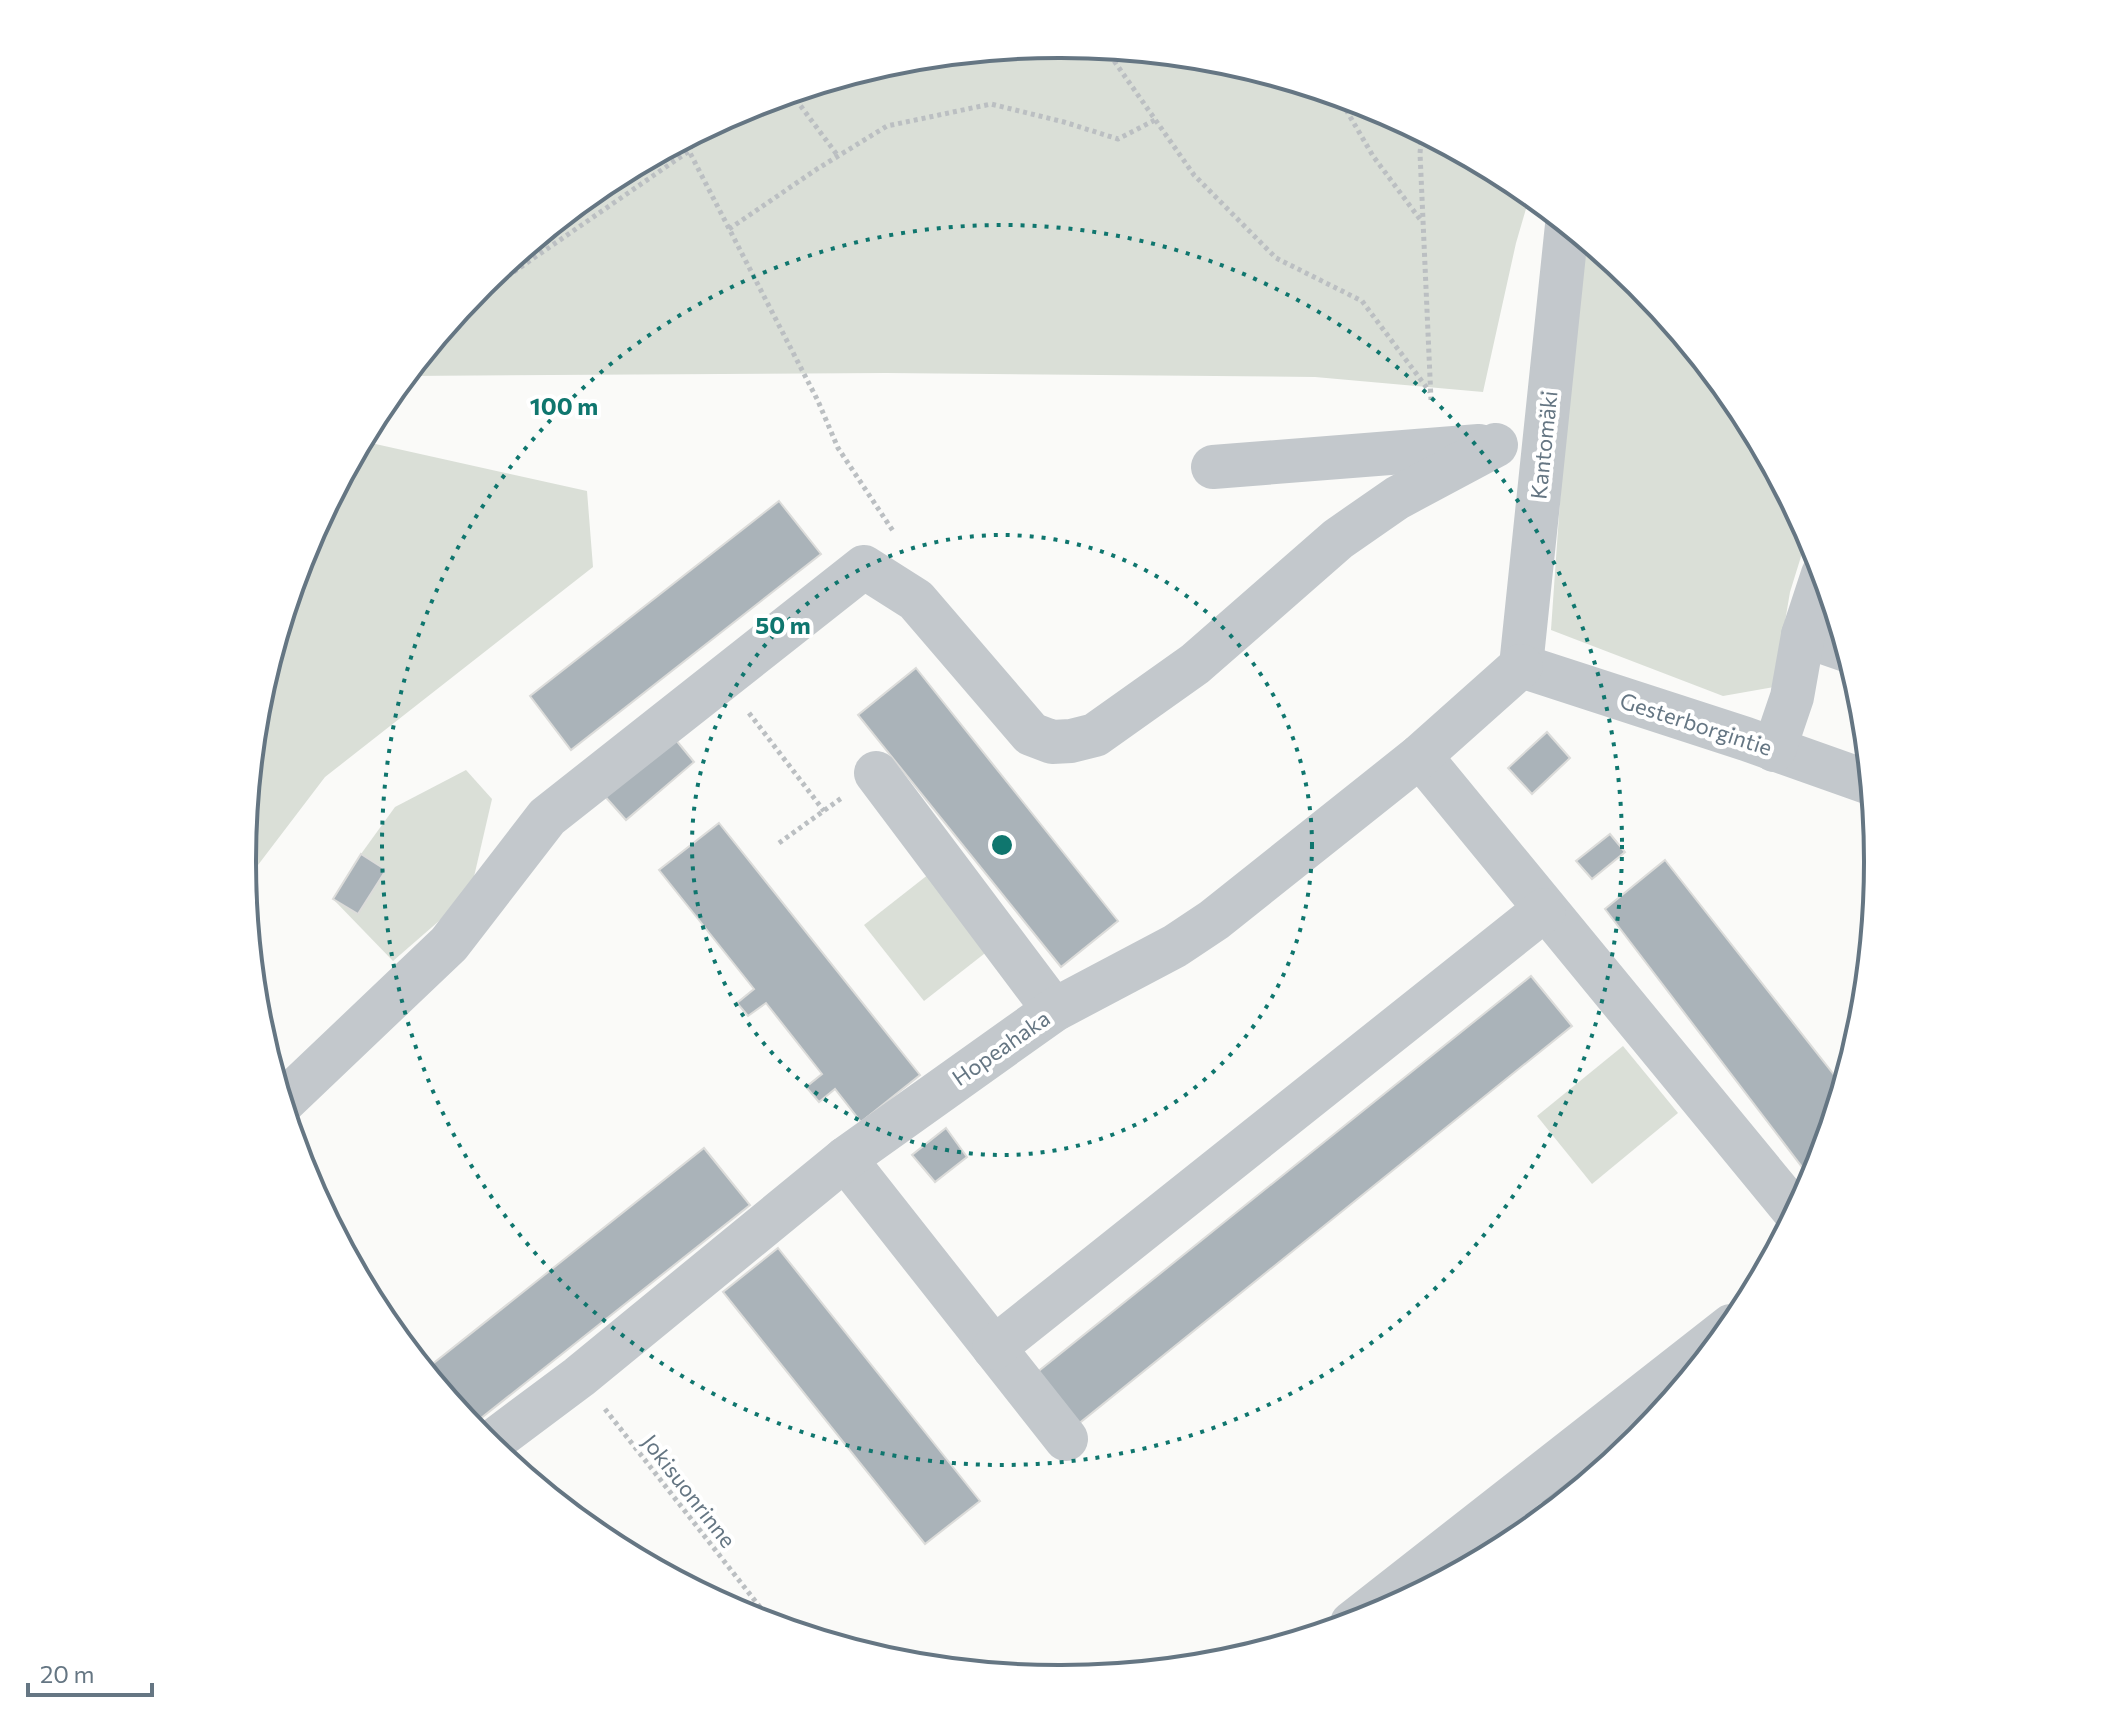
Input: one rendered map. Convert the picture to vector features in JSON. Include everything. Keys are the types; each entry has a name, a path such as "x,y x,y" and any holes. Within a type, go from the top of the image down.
{"street":[{"name":"Kantomäki","path":"1521,666 1566,237"},
{"path":"1213,467 1545,440"},
{"path":"291,1094 449,944 547,817 864,567 916,600 1031,734 1052,742 1071,741 1095,735 1195,664 1338,539 1397,498 1496,445"},
{"path":"1774,750 1792,697 1803,635 1817,593"},
{"path":"1803,635 1834,646"},
{"name":"Gesterborgintie","path":"1521,666 1859,779"},
{"name":"Hopeahaka","path":"499,1437 579,1377 845,1159 1054,1010 1175,946 1214,920 1420,756 1521,666"},
{"path":"1420,756 1787,1203"},
{"path":"876,773 1054,1010"},
{"path":"994,1348 1544,910"},
{"path":"845,1159 1066,1439"},
{"path":"1422,1578 1510,1522 1681,1370"}],"path":[{"path":"1113,60 1194,175 1276,258 1362,301 1430,392"},
{"path":"798,102 838,156"},
{"path":"729,229 887,126 991,104 1118,139 1155,120"},
{"path":"1347,112 1373,156 1423,223"},
{"path":"1421,144 1431,400"},
{"path":"516,270 689,151 818,401 838,448 893,531"},
{"path":"723,679 824,811"},
{"path":"779,843 876,773"},
{"name":"Jokisuonrinne","path":"579,1377 759,1606"}],"shaded area":[{"path":"1060,58 1113,60 1217,73 1268,85 1367,119 1415,141 1462,166 1526,208 1483,392 1315,377 886,373 420,376 492,293 530,257 614,193 658,166 753,119 802,101 903,73 955,65"},
{"path":"1581,250 1628,293 1697,372 1728,415 1781,506 1802,554 1790,592 1774,687 1723,696 1551,630 1573,314"},
{"path":"374,444 587,491 593,567 325,777 256,867 263,757 284,654 318,554 339,506"},
{"path":"466,770 492,799 470,894 393,961 333,899 395,807"},
{"path":"929,874 989,950 924,1001 864,925"},
{"path":"1623,1046 1678,1113 1592,1184 1537,1116"}],"building":[{"path":"779,501 821,554 571,750 530,696"},
{"path":"916,668 1118,921 1061,967 858,715"},
{"path":"1547,732 1570,758 1532,794 1508,768"},
{"path":"671,734 694,762 626,820 602,793"},
{"path":"719,823 920,1075 861,1122 835,1089 819,1102 806,1087 822,1074 766,1003 748,1016 737,1003 754,989 659,870"},
{"path":"1610,834 1625,852 1592,879 1576,861"},
{"path":"361,854 386,870 358,914 333,899"},
{"path":"1665,860 1834,1075 1803,1168 1605,909"},
{"path":"1531,976 1572,1026 1077,1425 1035,1374"},
{"path":"946,1128 967,1157 935,1182 912,1155"},
{"path":"704,1148 750,1205 481,1418 433,1363"},
{"path":"778,1248 980,1501 925,1544 723,1292"},
{"path":"1643,1414 1590,1466 1549,1499 1542,1504 1538,1498"}]}
